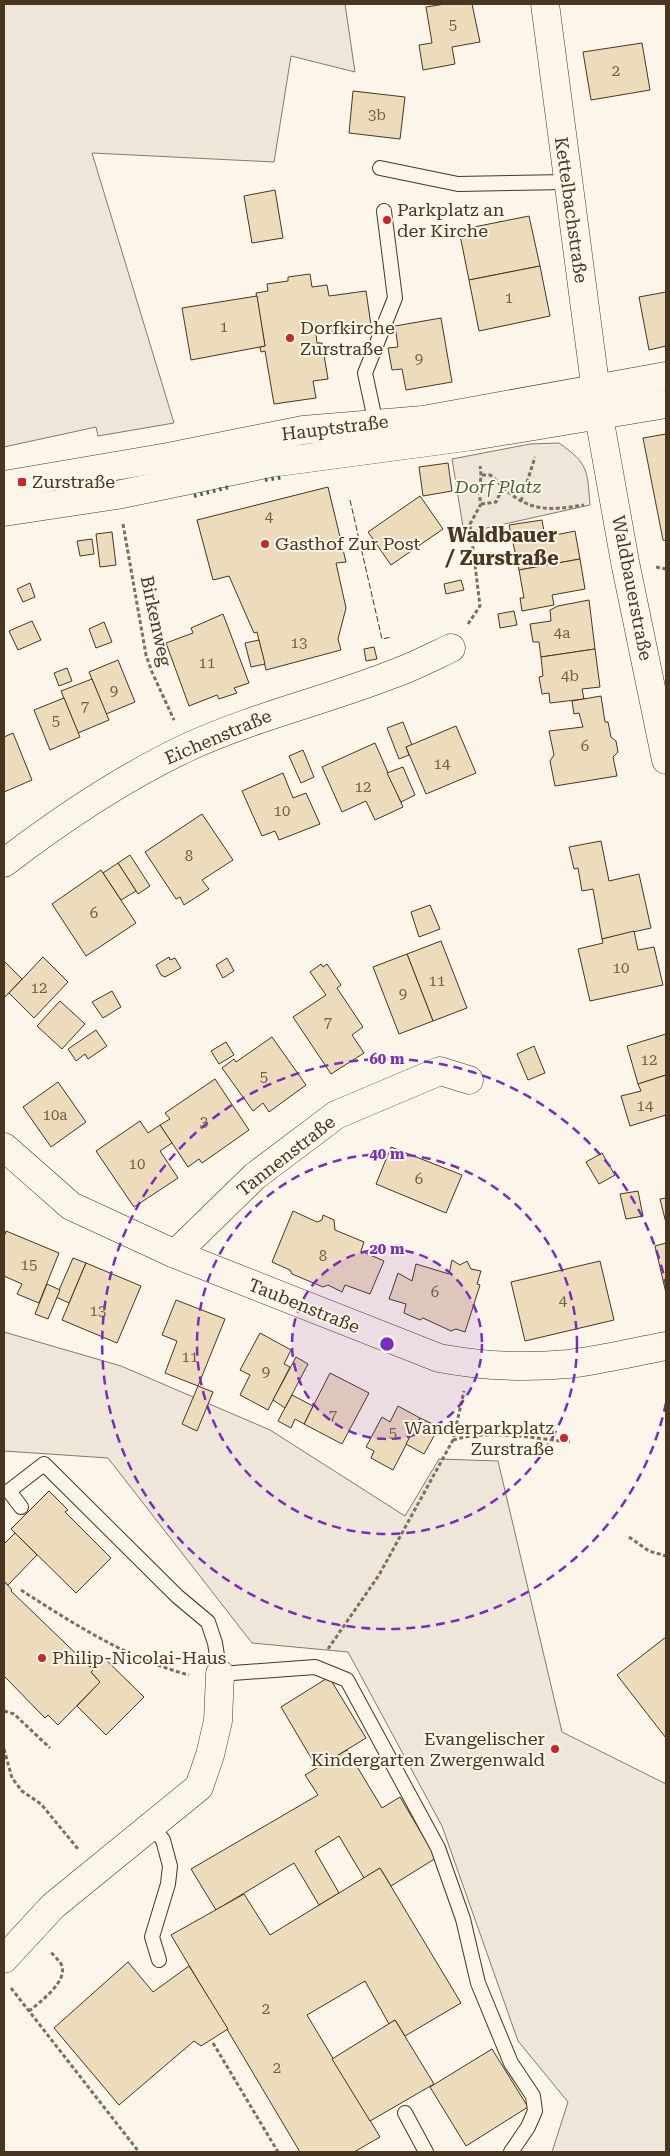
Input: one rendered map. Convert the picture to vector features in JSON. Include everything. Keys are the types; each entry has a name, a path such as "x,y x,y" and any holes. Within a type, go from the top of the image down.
{"street":[{"name":"Kettelbachstraße","path":"545,4 567,182 600,416"},
{"name":"Hauptstraße","path":"4,485 168,457 303,430 424,420 666,376"},
{"name":"Hauptstraße","path":"4,512 117,495 271,463 473,436 666,404"},
{"name":"Waldbauerstraße","path":"600,416 614,501 666,760"},
{"name":"Eichenstraße","path":"4,863 89,802 142,771 187,748 268,715 393,674 451,648"},
{"name":"Tannenstraße","path":"175,1254 255,1176 336,1115 440,1071 469,1080"},
{"name":"Taubenstraße","path":"4,1146 70,1206 175,1254 399,1344 439,1358 470,1364 510,1366 570,1364 666,1346"},
{"path":"4,1959 30,1928 94,1872 199,1786 210,1755 218,1721 220,1677"}],"lane":[{"path":"380,168 458,184 567,182"},
{"path":"381,449 365,373 396,298 384,211"},
{"path":"21,1507 9,1491 44,1464 177,1596 208,1622 215,1643 220,1677 315,1668 347,1680 438,1848 463,1919 478,1983 511,2063 533,2096 535,2111 528,2127 511,2152"},
{"path":"151,1825 162,1840 170,1866 168,1884 152,1936 158,1960"},
{"path":"405,2113 426,2152"}],"path":[{"path":"521,501 538,449 535,426"},
{"path":"451,648 480,606 470,524 481,504 478,490 482,476 473,436"},
{"path":"482,476 490,475 521,501 551,510 614,501"},
{"path":"481,504 496,502 503,487"},
{"name":"Birkenweg","path":"117,495 146,655 187,748"},
{"path":"315,1668 379,1575 453,1440 470,1364"},
{"path":"453,1440 470,1435 496,1435 570,1442"},
{"path":"629,1537 649,1552 666,1556"},
{"path":"20,1590 76,1625 124,1651 172,1670 220,1677"},
{"path":"4,1711 14,1714 50,1748"},
{"path":"4,1749 12,1778 22,1791 47,1811 94,1872"},
{"path":"29,2011 55,1989 62,1969 61,1964 30,1928"},
{"path":"16,1994 139,2152"},
{"path":"213,2043 278,2152"}],"green space":[{"path":"4,4 345,4 355,72 291,56 274,162 92,153 174,423 98,436 96,427 4,447"},
{"name":"Dorf Platz","path":"559,443 576,457 585,469 590,505 464,533 452,459 530,444"},
{"path":"4,1332 121,1366 270,1430 405,1516 439,1459 498,1461 562,1732 666,1784 666,2152 552,2152 568,2102 518,2041 442,1826 348,1652 252,1643 108,1458 4,1451"}],"building":[{"path":"445,4 472,4 480,42 452,47 455,64 423,70 419,45 432,43 426,7"},
{"path":"642,43 650,90 591,100 583,52"},
{"path":"353,91 405,97 400,139 349,133"},
{"path":"275,190 283,238 252,243 244,196"},
{"path":"529,216 540,266 469,280 459,230"},
{"path":"540,266 550,316 479,331 469,280"},
{"name":"Dorfkirche Zurstraße","path":"310,274 312,287 327,285 329,296 366,291 371,325 316,334 317,343 322,343 328,379 313,381 316,398 274,404 265,351 261,352 260,347 265,346 256,293 268,291 267,284 288,281 288,277"},
{"path":"666,292 666,346 649,350 639,297"},
{"path":"257,296 265,346 191,360 182,308"},
{"path":"441,318 452,382 406,390 402,369 392,370 388,348 398,347 395,326"},
{"path":"666,434 666,541 663,540 643,438"},
{"path":"448,463 452,491 423,496 419,467"},
{"path":"328,487 346,562 336,563 346,608 338,639 341,650 266,670 257,632 254,633 229,576 213,580 197,520"},
{"path":"420,496 443,529 391,565 368,532"},
{"path":"542,520 545,537 575,531 580,559 519,570 509,525"},
{"path":"112,532 116,565 100,567 96,534"},
{"path":"92,539 94,554 80,556 77,541"},
{"path":"580,559 585,589 552,595 554,605 522,611 520,598 524,598 519,570"},
{"path":"461,580 464,590 446,594 444,584"},
{"path":"30,583 35,597 23,602 17,589"},
{"path":"589,600 595,649 541,657 539,642 533,642 530,624 551,621 550,610 558,606"},
{"path":"514,611 517,625 500,628 498,614"},
{"path":"223,614 249,683 234,688 237,693 219,699 217,695 189,706 166,643 193,633 191,628"},
{"path":"32,621 41,640 18,650 9,631"},
{"path":"104,622 112,642 96,648 89,629"},
{"path":"259,640 265,664 251,667 245,643"},
{"path":"374,647 377,659 366,661 364,649"},
{"path":"595,649 600,687 582,689 584,699 550,703 549,693 542,694 539,677 543,676 541,657"},
{"path":"118,660 135,702 106,714 89,672"},
{"path":"67,668 72,681 59,686 54,673"},
{"path":"92,679 109,720 78,733 61,691"},
{"path":"601,696 605,722 608,722 611,737 616,741 618,752 613,757 617,776 555,786 550,761 554,755 549,731 583,727 579,713 574,714 572,701"},
{"path":"64,698 80,737 50,750 34,710"},
{"path":"403,722 412,745 406,747 409,755 399,759 387,728"},
{"path":"456,726 476,773 426,794 406,747"},
{"path":"13,733 32,780 4,792 4,737"},
{"path":"375,743 403,807 375,820 366,801 342,812 322,767"},
{"path":"303,750 314,777 301,783 289,756"},
{"path":"403,767 415,795 401,802 387,773"},
{"path":"283,773 293,798 306,793 320,824 279,840 275,831 262,836 242,791"},
{"path":"202,814 233,860 202,880 209,889 184,905 180,897 176,899 145,852"},
{"path":"601,841 609,881 639,874 651,928 602,939 593,889 582,891 578,868 574,869 569,847"},
{"path":"130,855 150,886 138,894 118,863"},
{"path":"118,863 136,891 121,900 103,873"},
{"path":"101,870 136,923 86,956 52,904"},
{"path":"430,905 440,929 419,937 411,912"},
{"path":"634,931 638,950 654,947 663,985 590,1001 578,949 603,943 602,939"},
{"path":"441,941 467,1008 433,1021 407,954"},
{"path":"407,954 433,1021 399,1034 373,967"},
{"path":"43,957 68,982 34,1018 9,993"},
{"path":"169,957 170,960 175,958 181,968 165,977 161,975 156,965"},
{"path":"227,958 234,971 223,978 216,965"},
{"path":"4,961 22,979 4,998"},
{"path":"321,964 323,967 327,964 341,985 337,988 363,1027 352,1035 364,1053 331,1074 293,1017 326,995 310,972"},
{"path":"112,991 121,1007 103,1018 92,1002"},
{"path":"60,1001 85,1024 62,1049 37,1026"},
{"path":"96,1030 107,1046 88,1059 85,1054 76,1061 68,1049"},
{"path":"666,1034 666,1075 638,1084 627,1046"},
{"path":"272,1037 306,1085 269,1112 263,1103 253,1111 222,1068 234,1059 236,1062"},
{"path":"226,1042 234,1055 219,1064 211,1051"},
{"path":"534,1046 545,1073 528,1080 517,1054"},
{"path":"666,1075 666,1115 630,1126 621,1096 641,1091 638,1084"},
{"path":"215,1079 249,1130 202,1163 199,1159 188,1167 160,1125 170,1119 165,1113"},
{"path":"58,1082 86,1122 51,1147 23,1107"},
{"path":"140,1121 148,1133 160,1125 172,1143 160,1151 178,1178 134,1207 96,1151"},
{"path":"391,1147 462,1175 446,1213 376,1184"},
{"path":"602,1153 615,1175 599,1184 586,1162"},
{"path":"638,1191 643,1216 626,1219 620,1194"},
{"path":"666,1198 666,1223 660,1199"},
{"path":"293,1211 317,1222 322,1220 323,1215 334,1220 335,1230 364,1242 361,1251 384,1261 370,1294 345,1285 342,1292 328,1285 323,1287 292,1274 290,1270 272,1262"},
{"path":"6,1231 59,1253 39,1303 17,1294 22,1284 4,1276 4,1237"},
{"path":"666,1243 666,1293 655,1246"},
{"path":"73,1258 86,1263 69,1303 56,1297"},
{"path":"452,1260 460,1265 467,1261 471,1269 481,1271 477,1284 480,1285 465,1332 456,1329 451,1331 423,1318 420,1320 404,1313 406,1304 389,1299 398,1273 412,1281 416,1264 449,1274"},
{"path":"600,1261 614,1320 525,1341 511,1282"},
{"path":"86,1263 141,1286 117,1343 62,1320"},
{"path":"47,1284 60,1290 48,1319 35,1314"},
{"path":"176,1300 225,1319 198,1386 165,1373 177,1341 162,1335"},
{"path":"260,1333 291,1350 284,1364 290,1367 268,1410 240,1395 250,1375 240,1370"},
{"path":"296,1357 308,1364 285,1408 273,1400"},
{"path":"330,1373 369,1393 342,1444 304,1424"},
{"path":"198,1386 213,1392 197,1431 182,1424"},
{"path":"292,1395 313,1406 304,1424 295,1419 291,1428 278,1421"},
{"path":"398,1406 420,1418 393,1470 371,1458 374,1451 366,1447 382,1417 390,1422"},
{"path":"420,1418 439,1427 424,1454 406,1444"},
{"path":"49,1491 68,1510 65,1512 111,1558 76,1593 11,1529"},
{"path":"15,1533 37,1555 8,1585 4,1581 4,1544"},
{"name":"Philip-Nicolai-Haus","path":"4,1581 11,1591 93,1670 91,1672 100,1682 58,1725 48,1715 45,1718 4,1676"},
{"path":"666,1637 666,1738 617,1675"},
{"path":"101,1655 144,1697 106,1735 77,1706 100,1682 91,1672 93,1670 90,1667"},
{"path":"329,1677 366,1738 317,1768 281,1707"},
{"path":"347,1750 382,1808 400,1797 436,1858 391,1886 380,1868 364,1878 339,1836 315,1851 339,1893 319,1905 294,1863 216,1910 191,1869 318,1795 305,1775"},
{"path":"380,1868 461,2003 405,2036 395,2020 389,2024 365,1981 307,2015 380,2137 354,2152 300,2152 171,1935 244,1894 270,1935"},
{"path":"128,1962 153,1992 189,1966 228,2029 201,2046 194,2041 119,2105 54,2028"},
{"path":"395,2020 434,2084 370,2121 332,2059"},
{"path":"492,2049 528,2107 466,2146 430,2087"}],"hedge":[{"path":"265,480 284,477"},
{"path":"194,496 229,487"}],"fence":[{"path":"350,500 382,639 392,637"}],"place":[{"name":"Parkplatz an der Kirche","path":"387,220"},
{"name":"Dorfkirche Zurstraße","path":"290,338"},
{"name":"Zurstraße","path":"22,482"},
{"name":"Gasthof Zur Post","path":"265,544"},
{"name":"Wanderparkplatz Zurstraße","path":"564,1438"},
{"name":"Philip-Nicolai-Haus","path":"42,1658"},
{"name":"Evangelischer Kindergarten Zwergenwald","path":"555,1749"}],"district":[{"name":"Waldbauer / Zurstraße","path":"502,546"}]}
